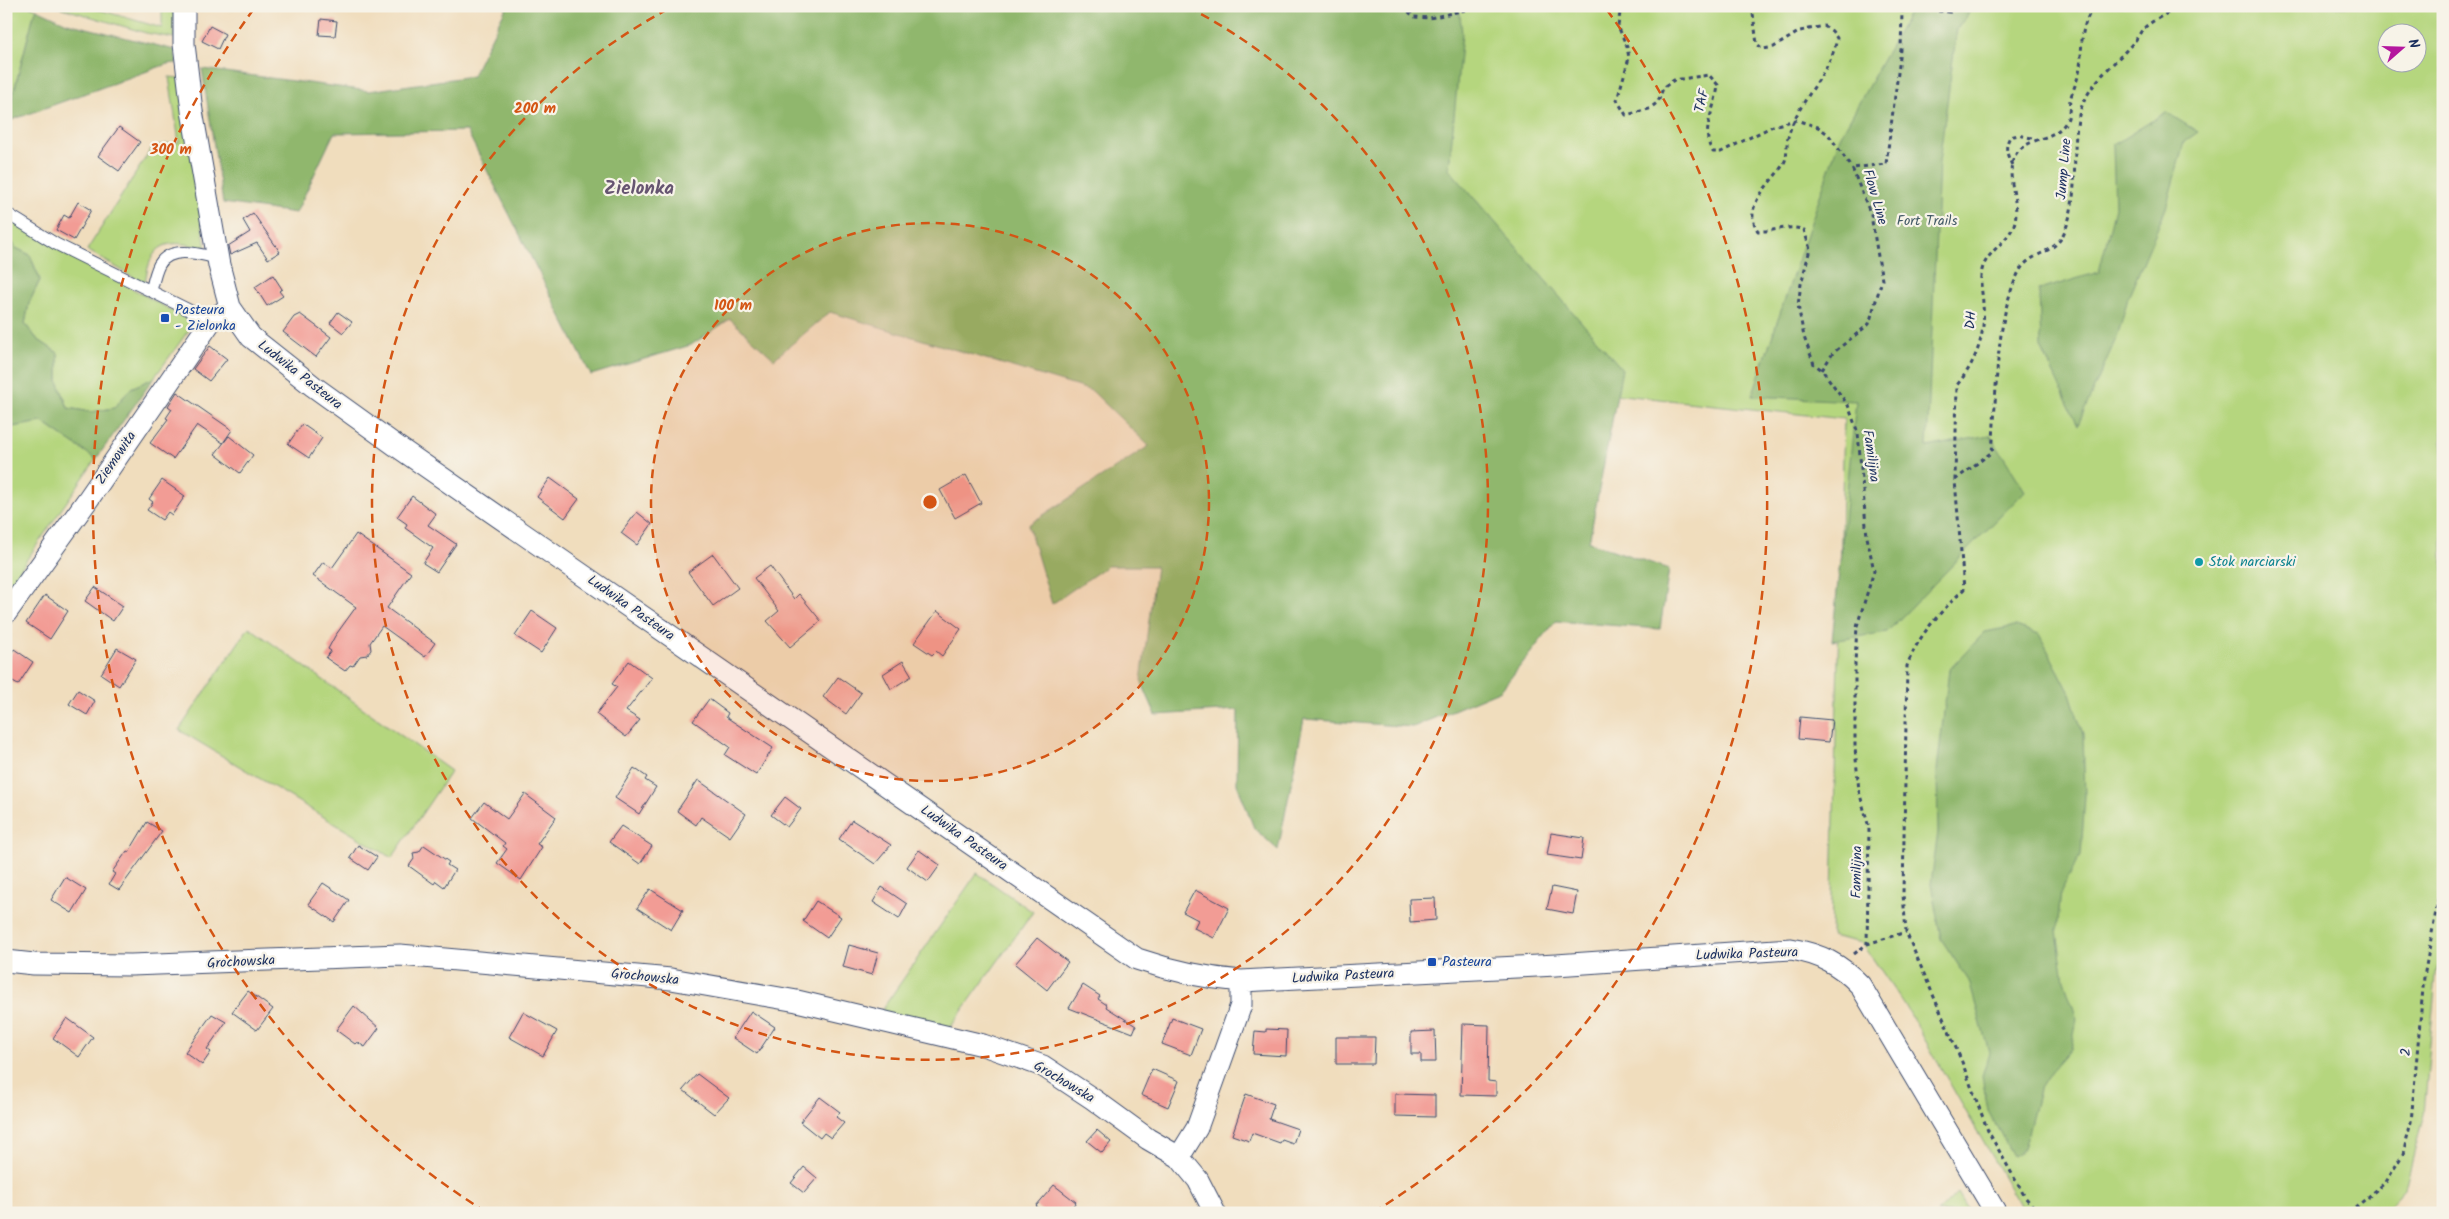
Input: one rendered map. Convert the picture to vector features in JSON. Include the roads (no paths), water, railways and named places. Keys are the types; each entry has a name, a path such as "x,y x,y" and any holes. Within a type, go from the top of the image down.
{"street":[{"name":"Ludwika Pasteura","path":"184,6 185,61 217,258 230,307 251,337 313,386 1137,959 1206,978 1242,981 1556,965 1791,949 1810,952 1839,965 1860,985 1996,1213"},
{"name":"Ziemowita","path":"6,613 89,498 210,320 230,307"},
{"name":"Grochowska","path":"6,961 34,964 141,965 400,955 671,979 797,1001 983,1045 1043,1066 1148,1139 1179,1157 1198,1180 1215,1213"},
{"path":"1179,1157 1196,1128 1241,1005 1242,981"}],"lane":[{"path":"6,213 56,244 210,320"},
{"path":"151,291 159,264 168,255 194,253 217,258"}],"place":[{"name":"Pasteura - Zielonka","path":"165,318"},
{"name":"Stok narciarski","path":"2199,562"},
{"name":"Pasteura","path":"1432,962"}],"district":[{"name":"Zielonka","path":"639,189"}],"park label":[{"name":"Fort Trails","path":"1927,221"}]}
